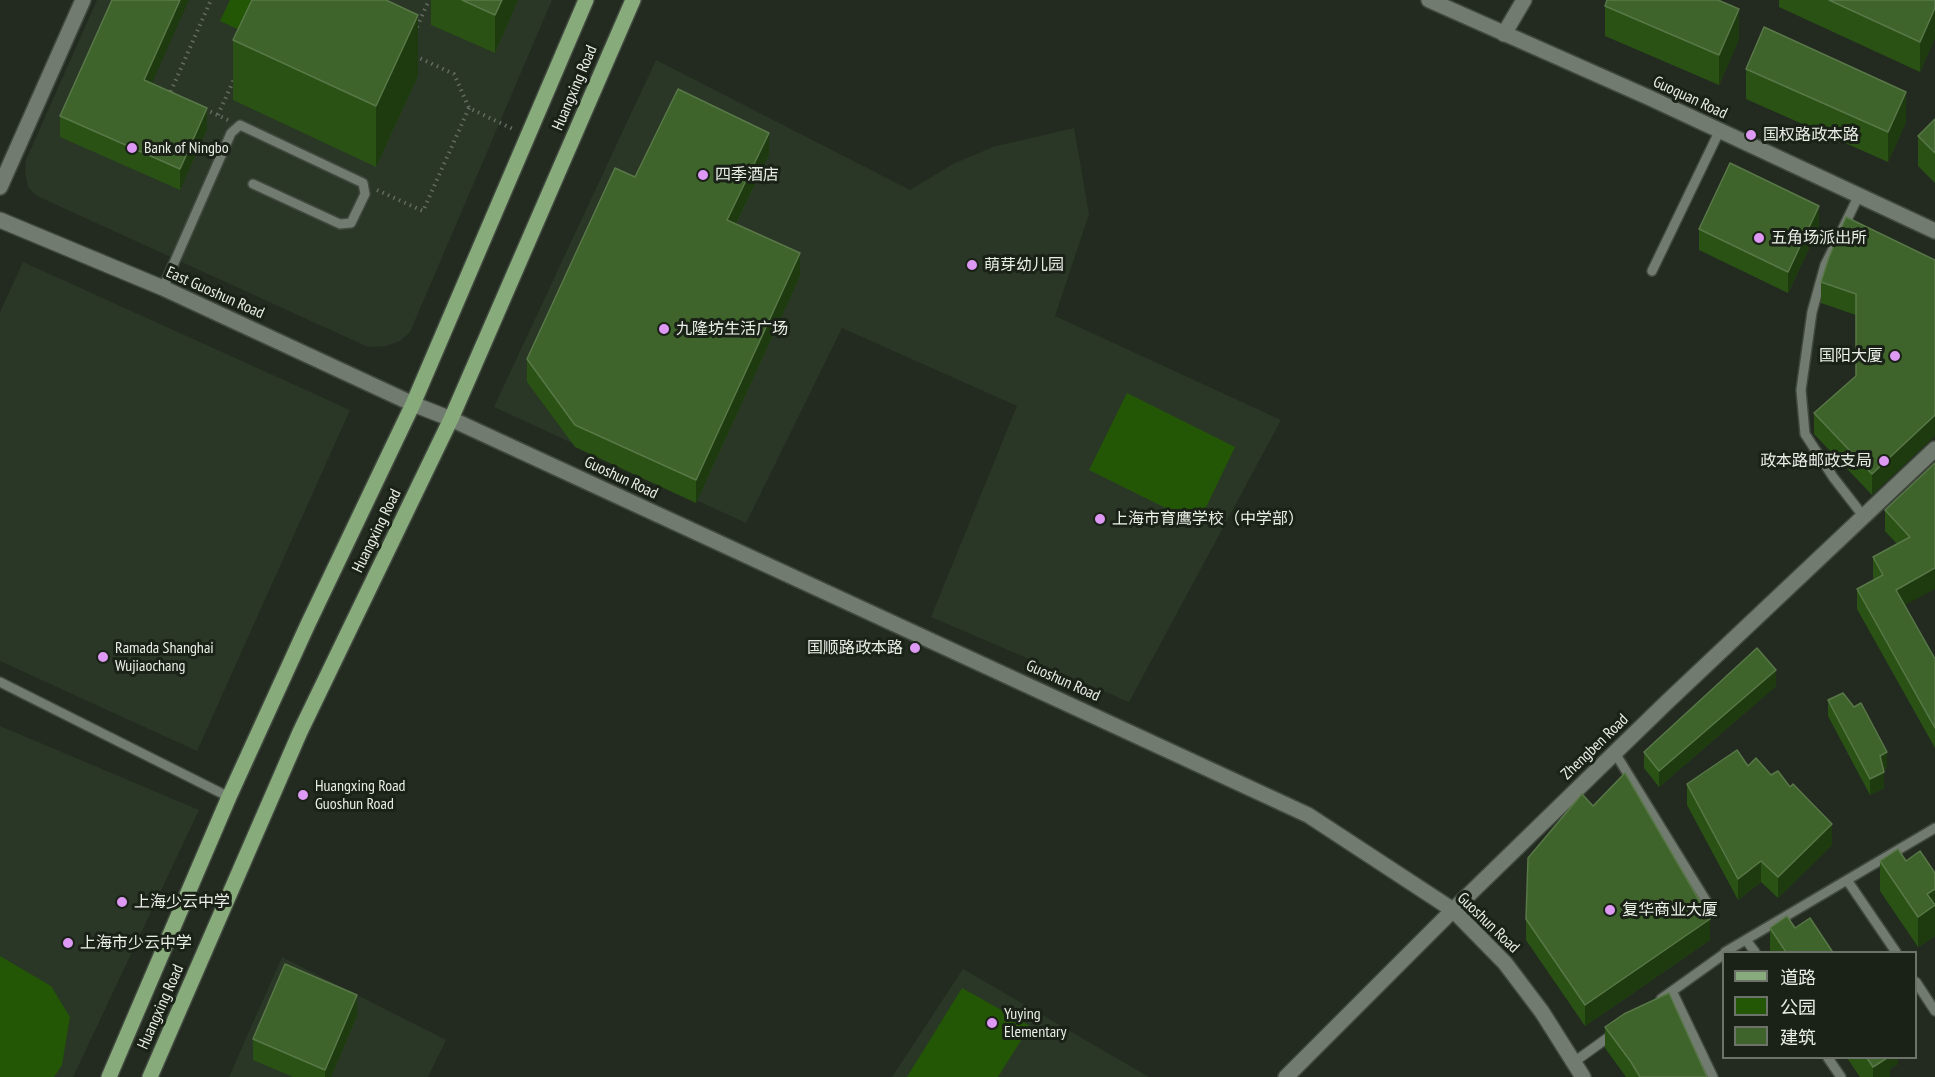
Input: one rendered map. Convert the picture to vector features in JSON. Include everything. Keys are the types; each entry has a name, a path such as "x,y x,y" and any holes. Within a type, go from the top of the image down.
{"main road":[{"name":"Huangxing Road","path":"109,1077 229,797 308,624 413,405 586,0"},
{"name":"Huangxing Road","path":"150,1077 300,732 452,419 633,0"}],"street":[{"path":"0,187 83,0"},
{"name":"Guoquan Road","path":"1429,0 1935,231"},
{"path":"1504,34 1524,0"},
{"name":"East Guoshun Road","path":"0,220 163,288 413,405 452,419"},
{"name":"Guoshun Road","path":"452,419 1308,815 1453,910 1505,963 1542,1012 1583,1077"},
{"name":"Zhengben Road","path":"1286,1077 1453,910 1615,753 1935,449"}],"lane":[{"path":"163,288 231,133 240,125 363,183 365,194 351,223 340,224 253,184"},
{"path":"1652,271 1719,132"},
{"path":"1859,195 1825,265 1812,312 1801,390 1804,434 1864,517"},
{"path":"0,682 229,797"},
{"path":"1615,753 1708,904"},
{"path":"1727,951 1935,828"},
{"path":"1847,880 1895,951"},
{"path":"1746,940 1754,951"},
{"path":"1654,1004 1722,954"},
{"path":"1917,984 1935,1011"},
{"path":"1672,991 1713,1077"},
{"path":"1574,1062 1618,1030"},
{"path":"1829,1059 1841,1077"}],"path":[{"path":"180,97 170,93 211,0"},
{"path":"415,31 429,0"},
{"path":"406,52 453,74 469,108 528,137"},
{"path":"218,115 236,75"},
{"path":"199,106 240,125"},
{"path":"363,183 423,211 469,108"}],"shaded area":[{"path":"97,0 552,0 410,332 400,341 386,346 368,347 37,196 28,187 25,173 26,160"},
{"path":"656,60 910,190 953,164 993,147 1074,128 1089,214 1055,316 1281,420 1129,702 931,617 1017,406 842,328 746,523 494,407"},
{"path":"23,262 350,410 197,751 0,661 0,312"},
{"name":"上海市少云中学","path":"0,726 199,810 73,1077 0,1077"},
{"path":"282,957 446,1040 428,1077 229,1077"},
{"name":"Yuying Elementary","path":"963,969 1149,1077 892,1077"}],"green space":[{"path":"230,0 261,0 246,33 220,21"},
{"path":"1127,393 1235,447 1198,524 1089,470"},
{"path":"0,956 51,986 70,1017 62,1065 54,1077 0,1077"},
{"path":"962,988 1030,1026 998,1077 907,1077"}],"building":[{"path":"112,0 180,0 144,80 207,108 180,169 60,116"},
{"path":"252,0 386,0 418,15 376,106 233,40"},
{"path":"462,0 502,0 495,15"},
{"path":"1607,0 1718,0 1739,9 1719,55 1605,6"},
{"path":"1829,0 1935,0 1935,8 1920,42"},
{"path":"1764,27 1906,92 1888,132 1746,69"},
{"name":"九隆坊生活广场","path":"678,89 769,133 727,220 800,253 696,480 575,425 527,359 615,168 635,177"},
{"path":"1935,119 1935,153 1918,136"},
{"name":"五角场派出所","path":"1730,163 1819,206 1788,272 1699,229"},
{"name":"国阳大厦","path":"1846,217 1935,260 1935,415 1872,474 1814,413 1856,376 1856,294 1821,282"},
{"path":"1935,463 1935,568 1896,590 1935,659 1935,728 1857,589 1883,575 1873,557 1910,537 1885,510"},
{"path":"1757,648 1776,670 1659,771 1644,752"},
{"path":"1843,693 1854,707 1861,703 1887,752 1880,756 1884,772 1870,779 1828,700"},
{"path":"1737,750 1748,766 1756,758 1771,775 1778,771 1790,787 1793,784 1832,824 1778,877 1761,861 1738,879 1687,784"},
{"name":"复华商业大厦","path":"1625,773 1710,919 1585,1005 1526,919 1528,858 1582,794 1593,806"},
{"path":"1898,849 1906,861 1920,851 1935,873 1935,889 1927,894 1935,905 1918,917 1880,861"},
{"path":"1787,916 1795,928 1810,918 1832,951 1785,951 1770,928"},
{"path":"285,964 357,995 325,1070 253,1039"},
{"path":"1669,993 1707,1077 1640,1077 1605,1027 1624,1014"},
{"path":"1868,1059 1885,1059 1873,1067"}],"place":[{"name":"国权路政本路","path":"1751,135"},
{"name":"Bank of Ningbo","path":"132,148"},
{"name":"四季酒店","path":"703,175"},
{"name":"五角场派出所","path":"1759,238"},
{"name":"萌芽幼儿园","path":"972,265"},
{"name":"九隆坊生活广场","path":"664,329"},
{"name":"国阳大厦","path":"1895,356"},
{"name":"政本路邮政支局","path":"1884,461"},
{"name":"上海市育鹰学校（中学部）","path":"1100,519"},
{"name":"国顺路政本路","path":"915,648"},
{"name":"Ramada Shanghai Wujiaochang","path":"103,657"},
{"name":"Huangxing Road Guoshun Road","path":"303,795"},
{"name":"上海少云中学","path":"122,902"},
{"name":"复华商业大厦","path":"1610,910"},
{"name":"上海市少云中学","path":"68,943"},
{"name":"Yuying Elementary","path":"992,1023"}]}
